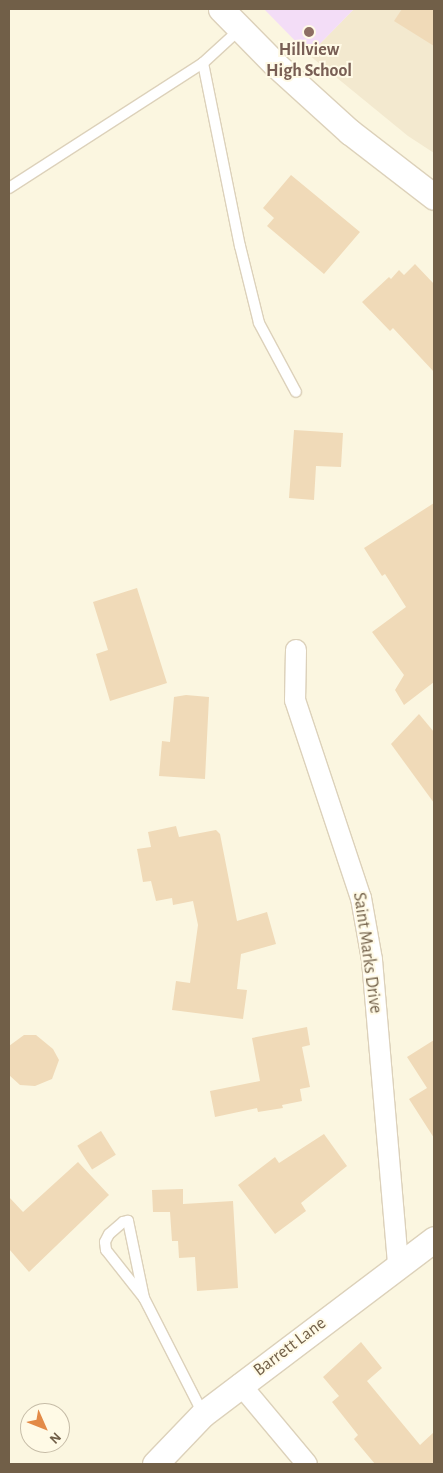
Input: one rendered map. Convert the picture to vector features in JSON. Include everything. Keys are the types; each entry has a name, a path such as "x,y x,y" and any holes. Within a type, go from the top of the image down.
{"street":[{"path":"221,9 239,30 350,132 434,197"},
{"name":"Saint Marks Drive","path":"296,650 295,700 362,898 398,1265"},
{"name":"Barrett Lane","path":"155,1464 203,1414 240,1384 434,1239"},
{"path":"240,1384 307,1464"}],"lane":[{"path":"9,188 203,63 239,30"},
{"path":"203,63 240,246 259,323 296,392"},
{"path":"144,1298 128,1221 123,1222 109,1234 105,1242 106,1250 144,1298 203,1414"}],"shaded area":[{"name":"Hillview High School","path":"264,9 354,9 309,55"},
{"path":"354,9 434,9 434,153 408,136 309,55"}],"building":[{"path":"402,9 434,9 434,46 394,21"},
{"path":"291,175 360,232 324,274 267,226 274,218 263,208"},
{"path":"415,264 434,284 434,372 393,328 390,331 362,302 389,277 391,279 399,270 404,275"},
{"path":"294,430 343,433 341,467 316,466 314,500 289,498"},
{"path":"434,503 434,682 404,705 395,690 404,675 372,632 406,607 385,574 382,576 364,548"},
{"path":"137,588 167,683 110,701 96,654 108,650 93,602"},
{"path":"186,695 209,697 205,779 159,776 162,741 170,742 174,697"},
{"path":"419,714 434,732 434,803 391,744"},
{"path":"176,826 179,837 216,830 220,834 237,921 267,912 276,944 241,954 237,989 247,990 243,1019 172,1010 176,981 190,983 198,925 193,901 173,905 172,898 156,901 151,881 143,882 137,849 151,847 148,832"},
{"path":"307,1027 310,1045 302,1047 310,1087 300,1089 302,1101 282,1105 283,1108 258,1112 257,1108 215,1117 210,1091 260,1081 252,1038"},
{"path":"24,1035 36,1035 53,1049 59,1060 52,1079 35,1086 20,1085 9,1075 9,1046"},
{"path":"434,1040 434,1138 409,1099 427,1088 407,1057"},
{"path":"101,1131 116,1155 92,1170 77,1146"},
{"path":"324,1134 347,1166 301,1203 306,1211 275,1234 238,1185 275,1157 279,1163"},
{"path":"78,1162 109,1195 29,1272 9,1249 9,1197 23,1212"},
{"path":"183,1189 183,1204 233,1201 238,1288 197,1291 195,1257 179,1258 178,1241 172,1241 170,1212 153,1212 152,1190"},
{"path":"361,1342 382,1368 367,1381 420,1445 434,1432 434,1464 375,1464 354,1439 358,1435 332,1402 339,1396 323,1377"}],"place":[{"name":"Hillview High School","path":"309,32"}]}
